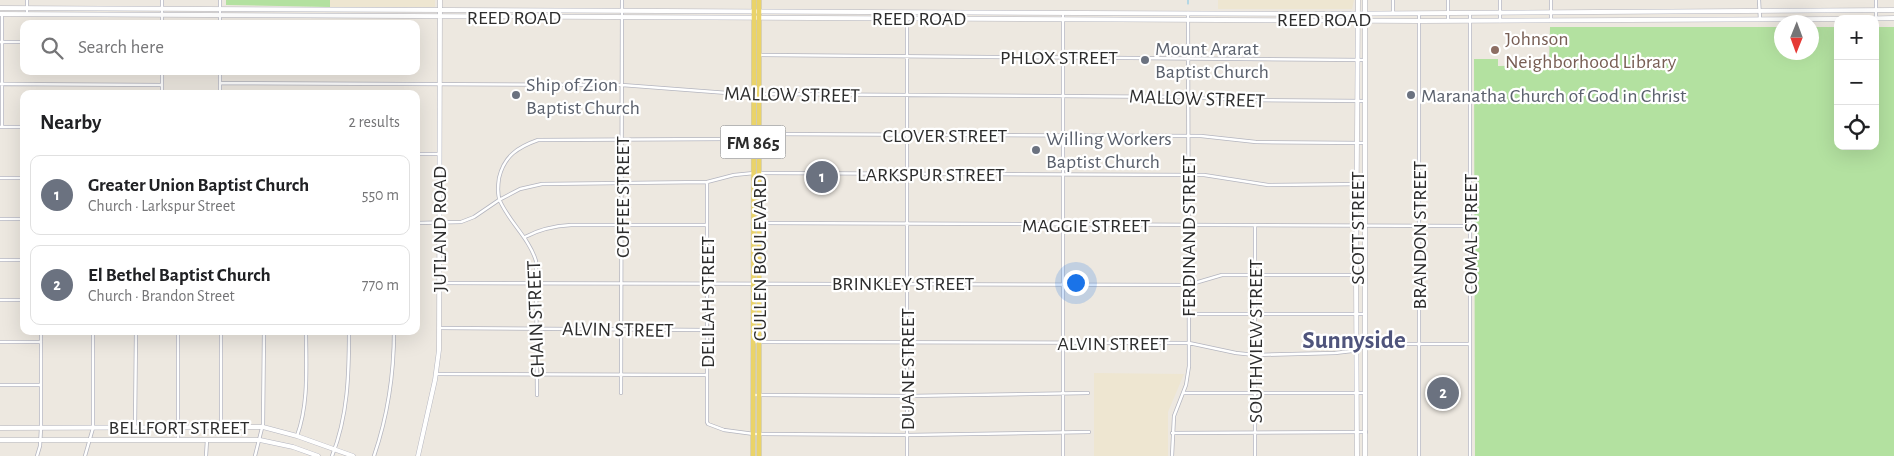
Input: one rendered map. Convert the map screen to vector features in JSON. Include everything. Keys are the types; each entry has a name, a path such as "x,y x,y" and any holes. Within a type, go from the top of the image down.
{"main road":[{"name":"CULLEN BOULEVARD","path":"754,0 757,12"},
{"name":"CULLEN BOULEVARD","path":"753,456 756,434 757,223 756,134 753,94 757,12 760,0"},
{"name":"CULLEN BOULEVARD","path":"756,55 760,94 756,134"},
{"name":"CULLEN BOULEVARD","path":"756,434 759,456"}],"street":[{"path":"27,0 27,15"},
{"path":"162,0 162,20"},
{"path":"220,0 220,20"},
{"name":"JUTLAND ROAD","path":"418,456 436,374 439,328 440,0"},
{"name":"COFFEE STREET","path":"621,394 622,0"},
{"name":"SCOTT STREET","path":"1357,456 1356,184 1358,0"},
{"name":"SCOTT STREET","path":"1365,0 1366,456"},
{"path":"1393,0 1393,14"},
{"path":"1448,0 1448,20"},
{"path":"1500,0 1500,21"},
{"path":"1551,0 1552,21"},
{"path":"1760,0 1760,20"},
{"path":"1876,0 1876,15"},
{"name":"REED ROAD","path":"0,8 1106,13 1188,19 1364,19 1418,21 1834,19"},
{"path":"89,9 89,15"},
{"path":"275,10 275,15"},
{"path":"338,10 338,16"},
{"path":"383,10 383,16"},
{"path":"494,10 494,16"},
{"path":"553,10 553,17"},
{"name":"REED ROAD","path":"1,14 1063,19 1188,13 1632,13 1894,10"},
{"path":"700,17 701,11"},
{"path":"1820,11 1820,19"},
{"path":"813,12 813,18"},
{"path":"860,12 860,18"},
{"name":"DUANE STREET","path":"907,12 907,456"},
{"path":"951,12 951,18"},
{"path":"988,12 988,18"},
{"path":"1672,12 1672,20"},
{"path":"1710,12 1710,20"},
{"path":"1025,13 1025,19"},
{"path":"1063,13 1063,456"},
{"path":"1106,13 1106,18"},
{"name":"FERDINAND STREET","path":"1172,456 1174,416 1184,393 1188,373 1188,13"},
{"name":"BRANDON STREET","path":"1419,13 1419,456"},
{"name":"COMAL STREET","path":"1470,13 1470,456"},
{"path":"1592,13 1592,21"},
{"path":"1632,13 1632,20"},
{"path":"1,14 1,127 20,127"},
{"path":"1308,14 1308,20"},
{"path":"1879,18 1894,18"},
{"path":"1,42 20,42"},
{"name":"PHLOX STREET","path":"756,55 1188,57 1365,60"},
{"path":"162,75 162,90"},
{"path":"220,75 220,90"},
{"name":"MALLOW STREET","path":"220,83 622,85 753,94 1188,96 1240,100 1365,101"},
{"path":"1,84 162,85"},
{"name":"CLOVER STREET","path":"499,200 498,186 501,170 508,157 526,144 538,140 727,139 756,134 1062,135 1188,136 1256,142 1365,143"},
{"path":"420,154 439,154"},
{"name":"LARKSPUR STREET","path":"420,223 455,223 474,217 499,200 520,189 542,184 707,182 734,175 756,173 1204,175 1268,185 1365,184"},
{"path":"0,178 20,178"},
{"name":"DELILAH STREET","path":"707,182 706,422 724,430 756,434"},
{"name":"CHAIN STREET","path":"499,200 525,237 536,261 537,396"},
{"path":"0,219 20,219"},
{"name":"MAGGIE STREET","path":"757,223 1470,226"},
{"path":"525,237 553,226 707,225"},
{"name":"SOUTHVIEW STREET","path":"1255,225 1255,456"},
{"path":"0,260 20,260"},
{"name":"BRINKLEY STREET","path":"439,282 1188,285 1222,276 1365,275"},
{"path":"0,300 20,300"},
{"path":"1188,314 1365,314"},
{"name":"ALVIN STREET","path":"439,328 707,330"},
{"path":"37,456 42,428 41,335"},
{"path":"85,456 93,428 93,335"},
{"path":"135,427 136,335"},
{"path":"178,335 178,440"},
{"path":"221,335 221,426"},
{"path":"255,456 263,428 264,335"},
{"path":"298,436 302,424 305,401 306,335"},
{"path":"332,456 344,414 349,335"},
{"path":"374,456 382,434 390,395 393,376 394,335"},
{"path":"0,342 41,342"},
{"name":"ALVIN STREET","path":"756,342 1189,343 1255,355 1325,354 1374,344 1470,344"},
{"path":"436,374 707,375"},
{"path":"0,385 41,385"},
{"path":"756,395 907,396 1088,393"},
{"path":"1184,393 1365,393"},
{"name":"BELLFORT STREET","path":"0,428 221,426 263,428 298,436 352,456"},
{"path":"756,434 1089,432"},
{"path":"1172,433 1366,432"},
{"name":"BELLFORT STREET","path":"0,440 260,440 293,447 318,456"},
{"path":"206,440 206,456"}],"shaded area":[{"path":"330,0 435,0 435,7 330,7"},
{"path":"1218,0 1354,0 1352,9 1218,9"},
{"path":"1094,373 1184,374 1168,412 1168,456 1094,456"}],"green space":[{"path":"226,0 330,0 330,7 226,5"},
{"path":"1550,27 1774,27 1774,60 1819,60 1819,27 1834,27 1834,150 1879,150 1879,27 1894,27 1894,456 1475,456 1474,59 1498,59 1498,66 1549,65"}],"place":[{"name":"Johnson Neighborhood Library","path":"1495,50"},
{"name":"Mount Ararat Baptist Church","path":"1145,60"},
{"name":"Ship of Zion Baptist Church","path":"516,95"},
{"name":"Maranatha Church of God in Christ","path":"1411,95"},
{"name":"Willing Workers Baptist Church","path":"1036,150"},
{"name":"Greater Union Baptist Church","path":"822,177"},
{"name":"El Bethel Baptist Church","path":"1443,393"}],"district":[{"name":"Sunnyside","path":"1354,339"}]}
